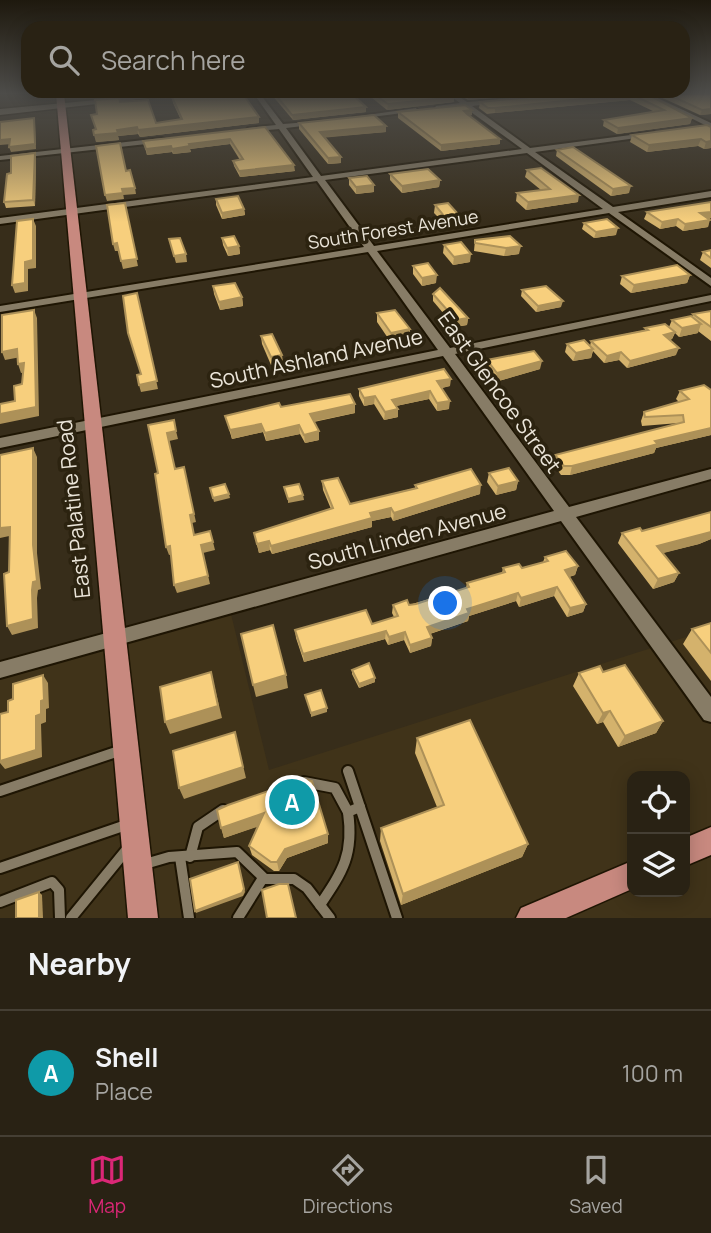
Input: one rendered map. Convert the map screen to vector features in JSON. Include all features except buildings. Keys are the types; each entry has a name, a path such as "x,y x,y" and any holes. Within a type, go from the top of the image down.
{"main road":[{"name":"East Palatine Road","path":"65,137 143,918"},
{"path":"690,850 711,841"},
{"path":"531,918 627,877"}],"street":[{"name":"East Glencoe Street","path":"287,137 711,713"},
{"path":"512,137 711,283"},
{"path":"0,221 630,137"},
{"path":"0,158 173,138"},
{"name":"South Forest Avenue","path":"0,309 711,194"},
{"name":"South Ashland Avenue","path":"0,443 711,298"},
{"name":"South Linden Avenue","path":"0,670 711,474"}],"lane":[{"path":"0,791 125,748"},
{"path":"320,905 348,863 353,838 354,809 348,771"},
{"path":"291,786 304,782 335,788 354,809 397,918"},
{"path":"190,918 185,857 198,824 241,803"},
{"path":"71,918 135,843"},
{"path":"0,868 135,843 169,857 237,852 253,873 262,878 282,881 294,879 307,888 330,918"},
{"path":"238,918 262,878"},
{"path":"0,902 52,882 59,890 60,918"}],"shaded area":[{"path":"229,606 269,770 711,629 711,918 0,918 0,670"}],"place":[{"name":"Shell","path":"292,802"}]}
